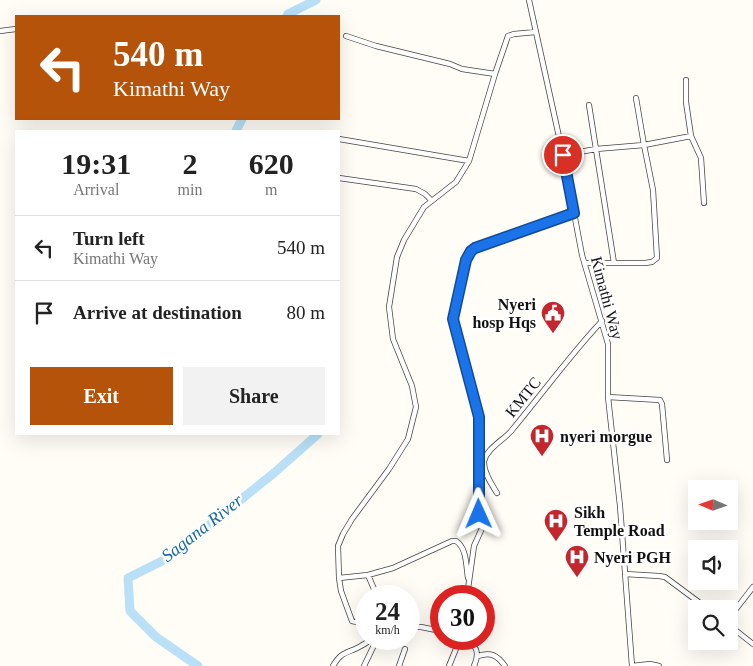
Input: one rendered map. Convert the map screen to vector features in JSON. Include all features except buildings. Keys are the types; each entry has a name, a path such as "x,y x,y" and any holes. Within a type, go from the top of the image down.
{"street":[{"name":"Kimathi Way","path":"529,0 585,263 608,344 608,397 615,454 632,666"},
{"path":"0,31 15,29"},
{"path":"355,622 352,621 339,578 338,546 352,519 389,469 408,439 416,407 412,386 396,351 393,339 390,306 395,266 400,248 424,207 456,182 469,161 508,36 536,32"},
{"path":"346,36 376,46 450,64 462,69 495,74"},
{"path":"686,80 686,102 691,136 701,158 704,203"},
{"path":"585,263 652,262 657,258 653,190 636,98"},
{"path":"590,105 614,263"},
{"path":"563,155 596,149 644,145 691,136"},
{"path":"340,139 469,161"},
{"path":"340,178 416,190 432,200"},
{"path":"468,584 474,546 483,526 478,508 479,417 453,319 466,260 475,248 574,213"},
{"name":"KMTC","path":"497,493 489,480 484,463 487,454 507,437 560,369 602,321"},
{"path":"608,397 660,400 662,404 667,460"},
{"path":"339,578 368,575 393,568 456,541 462,546 464,552 468,584"},
{"path":"625,574 665,577 697,600"},
{"path":"368,575 372,585"},
{"path":"738,606 753,587"},
{"path":"738,632 753,644"},
{"path":"333,666 344,653 355,649"},
{"path":"364,666 372,650"},
{"path":"399,666 405,650"},
{"path":"448,666 455,650"},
{"path":"474,666 478,656 476,650"},
{"path":"478,656 493,654 505,666"},
{"path":"632,666 650,664 659,666"}],"waterway":[{"name":"Sagana River","path":"288,15 316,0"},
{"name":"Sagana River","path":"236,130 242,120"},
{"name":"Sagana River","path":"198,666 156,637 130,611 128,578 168,558 274,473 317,435"}],"place":[{"name":"Nyeri hosp Hqs","path":"553,334"},
{"name":"nyeri morgue","path":"542,457"},
{"name":"Sikh Temple Road","path":"556,542"},
{"name":"Nyeri PGH","path":"577,578"}],"route":[{"path":"479,514 479,417 453,319 464,267 468,254 475,248 574,213 563,155"}]}
